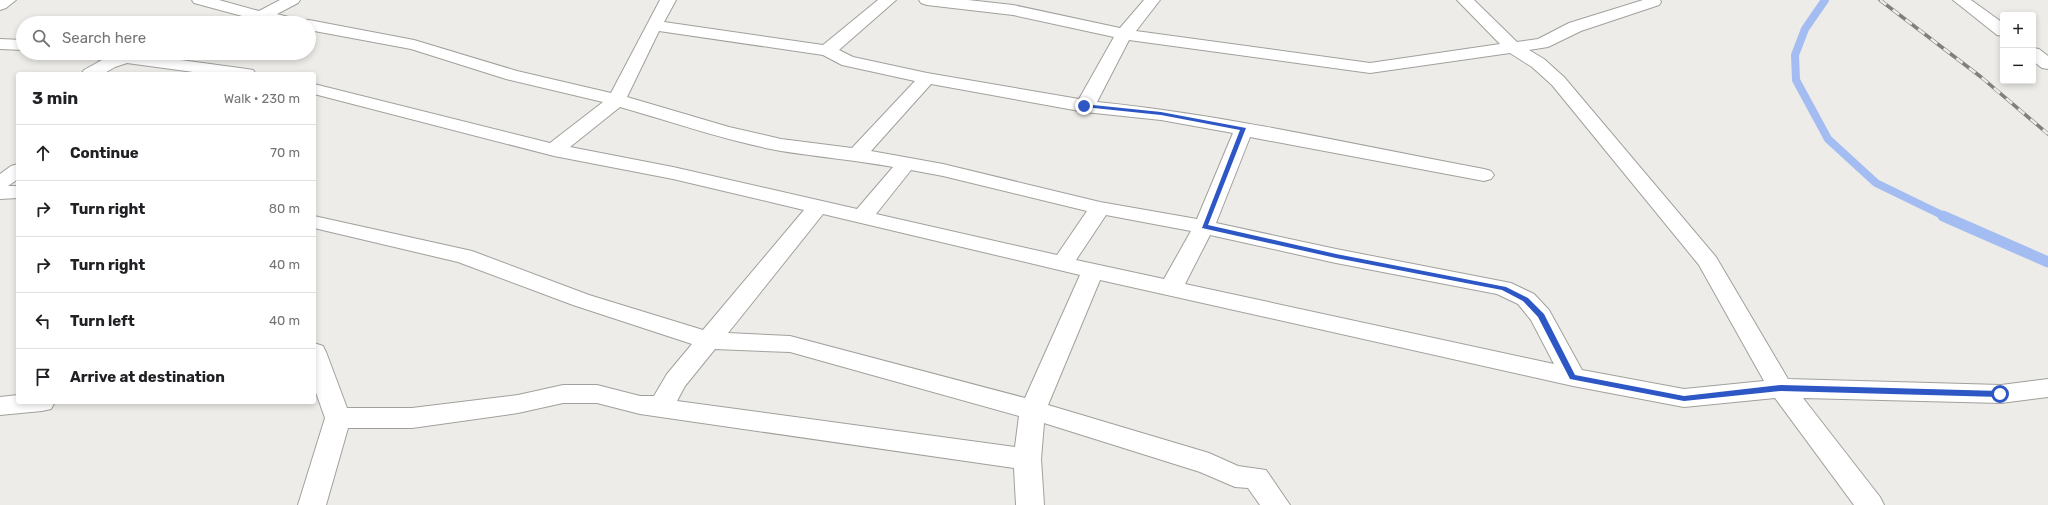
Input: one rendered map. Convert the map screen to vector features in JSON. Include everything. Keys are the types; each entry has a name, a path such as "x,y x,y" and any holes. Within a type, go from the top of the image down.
{"street":[{"path":"0,5 8,0"},
{"path":"200,0 261,16 292,0"},
{"path":"554,150 617,100 654,24 668,0"},
{"path":"827,51 888,0"},
{"path":"927,0 1013,10 1124,34 1370,68 1542,43 1575,27 1653,2"},
{"path":"1084,106 1124,34 1152,0"},
{"path":"1465,0 1514,48 1538,63 1558,81 1708,262 1781,388 1870,505"},
{"path":"1961,0 2000,29"},
{"path":"654,24 827,51 848,61 927,78 1084,106 1161,114 1484,176"},
{"path":"316,26 414,44 512,75 617,100 723,131 781,145 857,154 943,170 1100,208 1204,227 1336,256 1503,288 1526,299 1541,316 1572,378"},
{"path":"0,44 16,45"},
{"path":"2036,55 2048,64"},
{"path":"93,72 109,63 119,60"},
{"path":"140,60 232,72"},
{"path":"857,154 927,78"},
{"path":"316,90 554,150 673,173 1171,288 1572,378 1684,398 1781,388 2000,394 2048,388"},
{"path":"1171,288 1204,227 1244,129"},
{"path":"862,217 906,163"},
{"path":"0,182 16,171"},
{"path":"0,194 16,192"},
{"path":"640,405 661,406 676,380 707,340 819,206"},
{"path":"1063,263 1100,208"},
{"path":"316,222 464,256 581,300 707,340 790,344 1033,410 1209,464 1235,476 1256,478 1276,505"},
{"path":"1030,505 1027,459 1033,410 1093,270"},
{"path":"312,505 338,418 316,358"},
{"path":"338,418 412,418 518,404 563,394 597,394 640,405 1027,459"},
{"path":"0,406 21,404"}],"waterway":[{"path":"1825,0 1805,29 1795,55 1796,80 1828,139 1876,183 1946,217"},
{"path":"1943,216 2048,262"}],"railway":[{"path":"1880,0 1981,77 2048,134"}],"route":[{"path":"1084,106 1161,114 1244,129 1204,227 1336,256 1503,288 1526,299 1541,316 1572,378 1684,398 1781,388 2000,394"}]}
